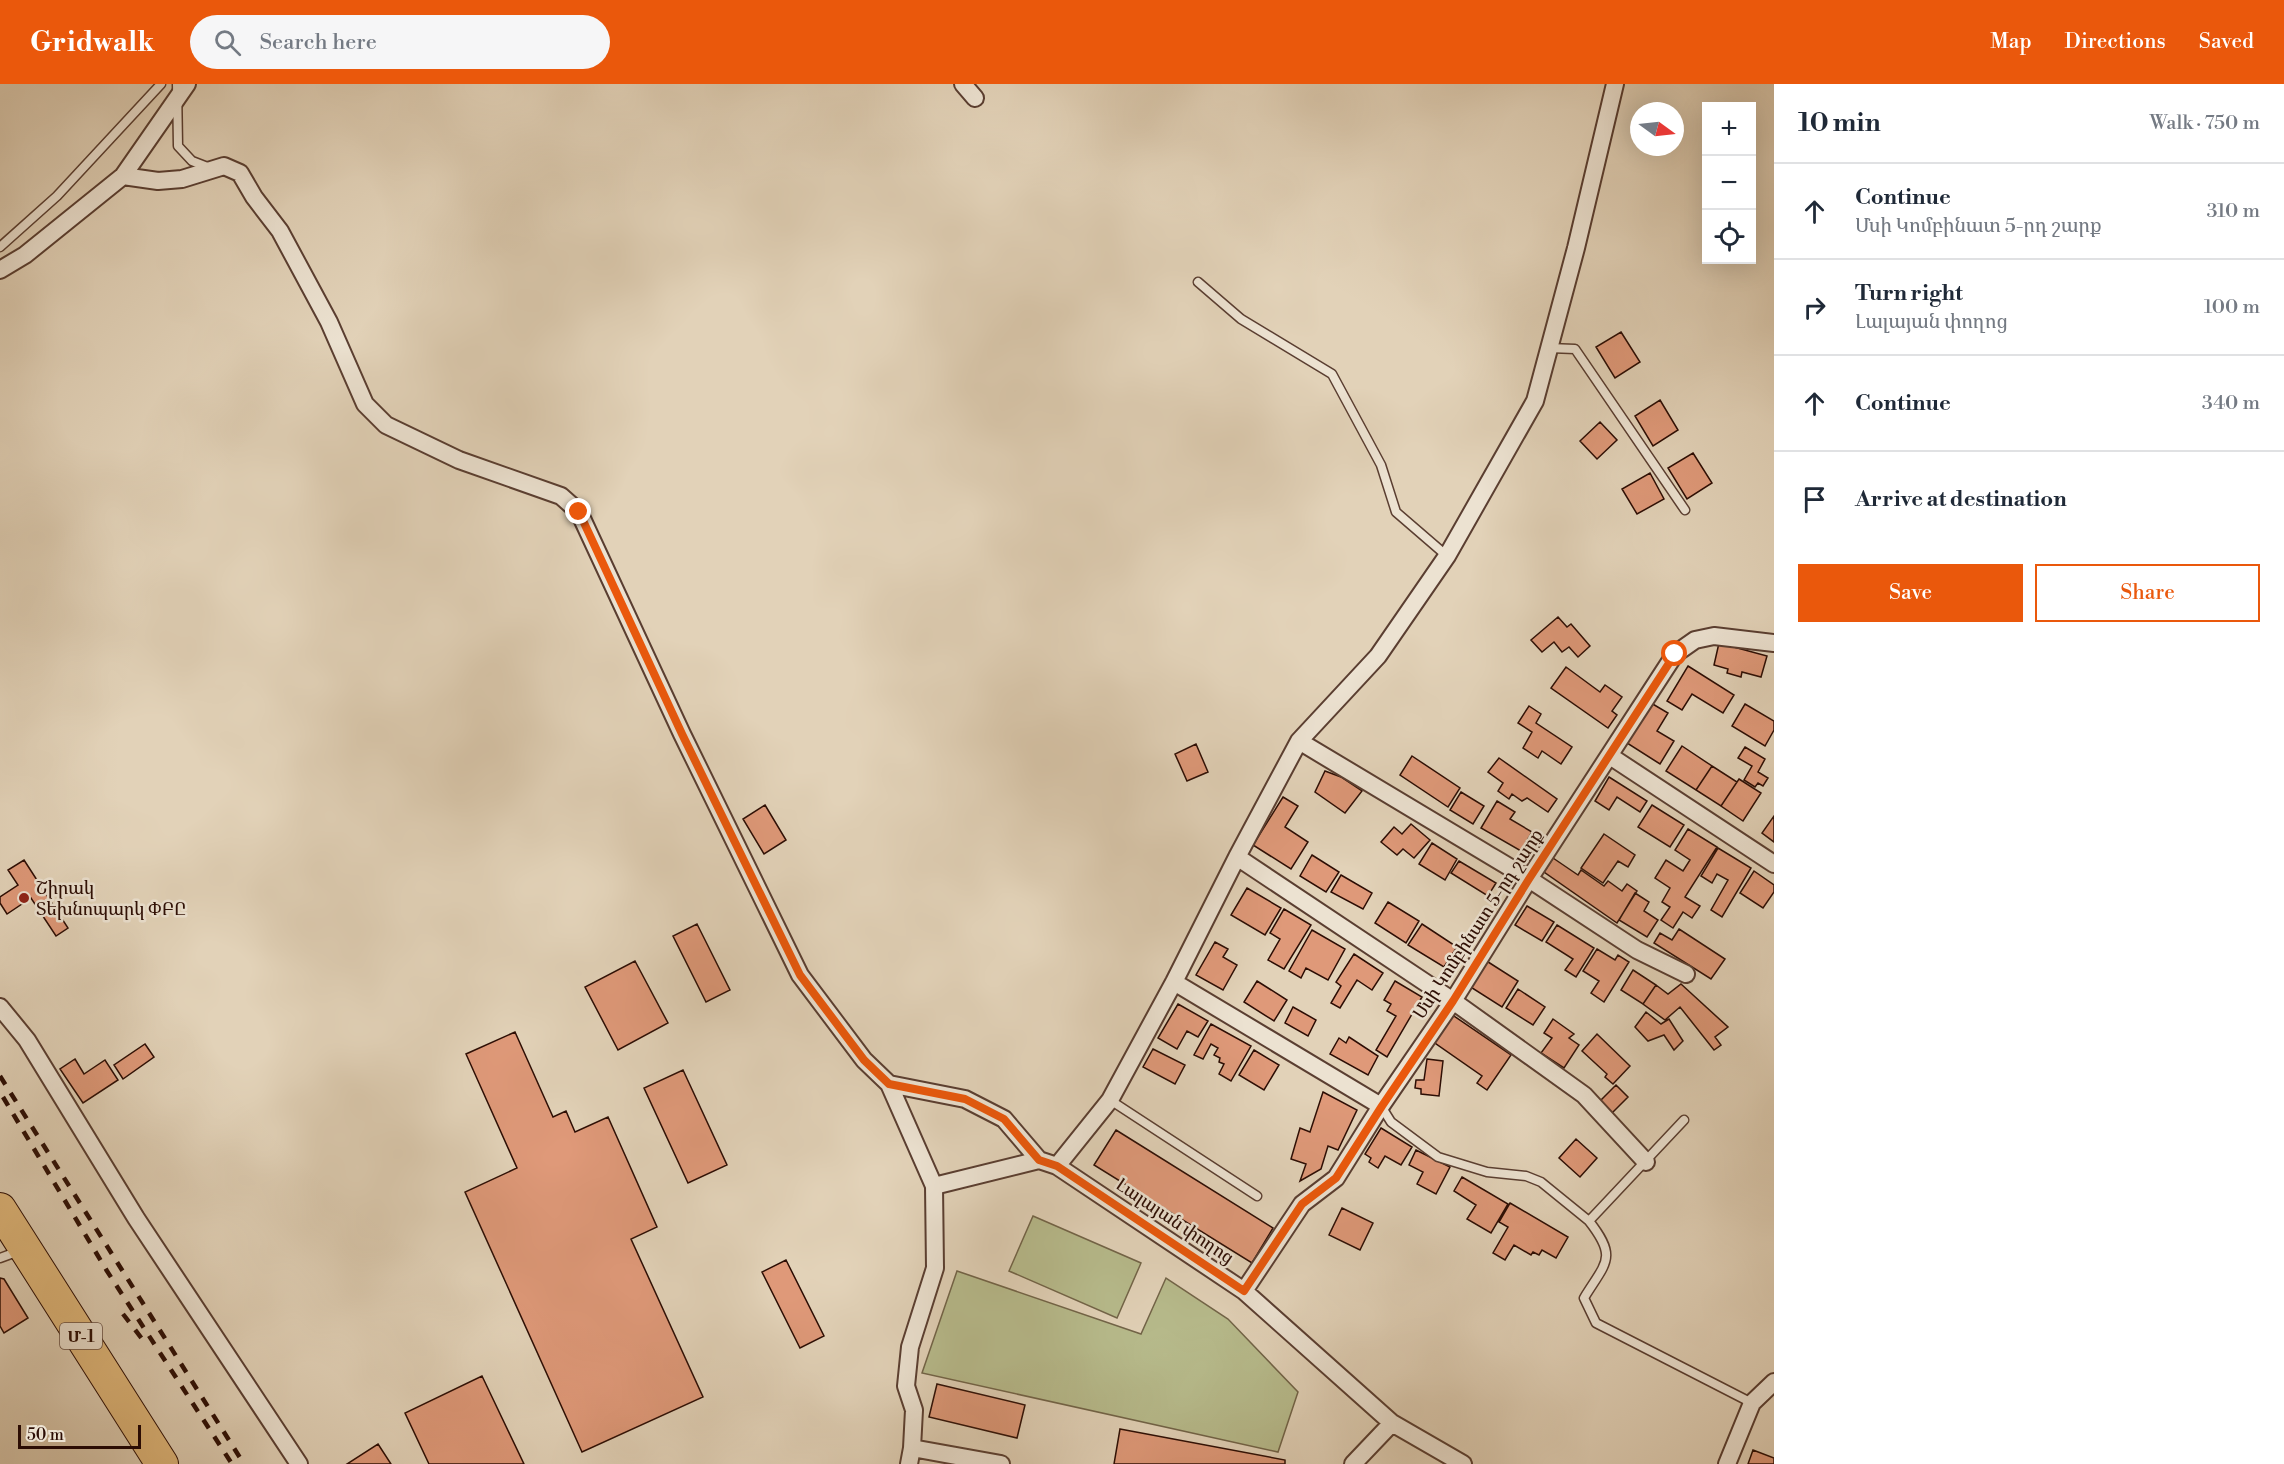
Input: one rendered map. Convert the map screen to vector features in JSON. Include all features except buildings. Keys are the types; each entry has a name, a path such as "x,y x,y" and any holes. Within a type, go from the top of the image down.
{"highway":[{"name":"Մ-1","path":"0,1209 13,1253 162,1464"}],"street":[{"path":"0,270 25,255 123,176 177,92 187,84"},
{"path":"963,84 975,98"},
{"path":"1057,1166 1110,1100 1299,741 1378,656 1447,556 1535,401 1576,248 1615,84"},
{"path":"123,176 158,181 174,180 224,166 240,173 254,197 280,231 329,322 365,404 386,425 459,460 561,496 579,512 682,734 800,975 864,1060 889,1084 929,1190 935,1268 910,1347 906,1386 914,1410 910,1456 1001,1464"},
{"name":"Մսի Կոմբինատ 5-րդ շարք","path":"1244,1291 1302,1204 1336,1178 1453,1001 1675,654 1695,640 1714,636 1774,643"},
{"path":"1299,741 1529,879 1637,950 1686,974"},
{"path":"1610,756 1774,864"},
{"path":"1237,856 1453,1001 1584,1095 1646,1162"},
{"path":"1174,982 1382,1106"},
{"path":"0,1007 27,1040 136,1218 298,1464"},
{"path":"889,1084 965,1099 1004,1119 1039,1160 929,1190"},
{"name":"Լալայան փողոց","path":"1039,1160 1057,1166 1244,1291 1392,1423 1463,1464"},
{"path":"1727,1464 1752,1403 1774,1382"},
{"path":"1353,1464 1392,1423"}],"lane":[{"path":"0,247 57,196 161,84"},
{"path":"177,92 178,146 192,161 212,168"},
{"path":"1198,282 1241,319 1332,374 1381,465 1396,512 1447,556"},
{"path":"1549,348 1575,349 1684,510"},
{"path":"1110,1100 1257,1196"},
{"path":"1382,1106 1391,1122 1438,1156 1487,1172 1526,1176 1541,1182 1589,1221 1601,1236 1608,1252 1605,1265 1584,1298 1596,1323 1752,1403"},
{"path":"1589,1221 1684,1120"}],"green space":[{"path":"1033,1216 1141,1263 1117,1318 1009,1271"},
{"path":"957,1271 1141,1334 1166,1278 1228,1319 1298,1392 1278,1452 922,1373"}],"railway":[{"path":"0,1076 244,1464"},
{"path":"3,1097 107,1271 232,1464"},
{"path":"123,1314 146,1344"}],"place":[{"name":"Շիրակ Տեխնոպարկ ՓԲԸ","path":"24,898"}],"route":[{"path":"579,512 682,734 800,975 864,1060 889,1084 965,1099 1004,1119 1039,1160 1057,1166 1244,1291 1302,1204 1336,1178 1453,1001 1675,654"}]}
